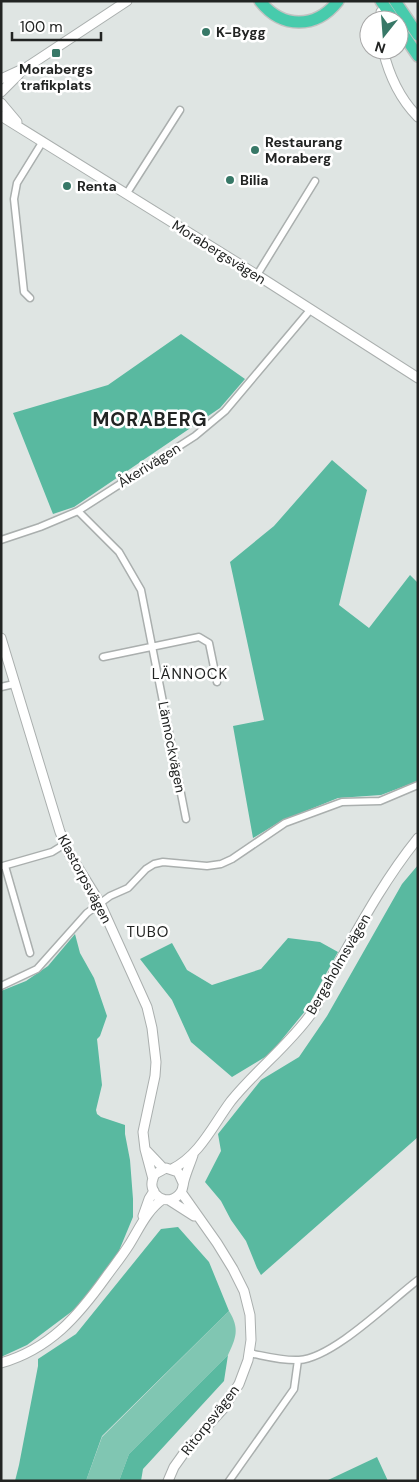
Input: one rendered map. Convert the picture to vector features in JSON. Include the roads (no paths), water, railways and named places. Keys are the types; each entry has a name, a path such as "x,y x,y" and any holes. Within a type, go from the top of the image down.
{"highway":[{"path":"260,1 271,13 279,18 301,22 322,16 332,9 338,1"},
{"path":"395,1 418,35"},
{"path":"409,43 418,56"}],"street":[{"path":"1,79 27,67 127,1"},
{"path":"385,60 388,71 399,93 418,117"},
{"path":"1,92 27,67"},
{"name":"Morabergsvägen","path":"1,103 20,126"},
{"path":"127,194 180,110"},
{"name":"Morabergsvägen","path":"1,116 20,126 418,378"},
{"path":"30,298 24,292 14,200 17,183 43,141"},
{"path":"257,275 315,181"},
{"name":"Åkerivägen","path":"1,540 40,527 78,511 195,436 226,411 310,309"},
{"name":"Lännockvägen","path":"78,511 118,552 141,590 186,818"},
{"path":"102,657 199,637 209,643 217,682"},
{"name":"Klastorpsvägen","path":"1,638 65,844 100,902 147,1007 156,1049 155,1076 144,1132 145,1149 152,1179"},
{"path":"1,688 14,684"},
{"path":"1,986 37,969 87,913 100,902 128,888 146,868 154,864 163,862 207,866 221,864 232,859 285,823 342,802 380,801 418,785"},
{"name":"Bergaholmsvägen","path":"152,1179 158,1172 183,1164 193,1154 249,1079 284,1046 311,1013 368,910 399,861 418,838"},
{"path":"30,954 3,866 52,852 65,844"},
{"path":"1,1363 14,1359 43,1344 76,1317 128,1246 155,1204 166,1199 175,1198 182,1187 180,1174 168,1169 145,1149"},
{"name":"Bergaholmsvägen","path":"182,1187 193,1154"},
{"path":"140,1226 149,1199 154,1191 152,1179"},
{"name":"Ritorpsvägen","path":"168,1481 174,1467 189,1446 223,1409 239,1384 251,1340 250,1315 244,1291 233,1269 182,1187"},
{"path":"154,1191 166,1199"},
{"name":"Ritorpsvägen","path":"166,1199 202,1221"},
{"path":"249,1353 298,1360 323,1354 348,1337 418,1280"},
{"path":"229,1481 294,1390 298,1360"}],"place":[{"name":"K-Bygg","path":"206,32"},
{"name":"Morabergs trafikplats","path":"56,53"},
{"name":"Restaurang Moraberg","path":"255,150"},
{"name":"Bilia","path":"230,180"},
{"name":"Renta","path":"67,186"}],"district":[{"name":"MORABERG","path":"150,419"},
{"name":"LÄNNOCK","path":"190,674"},
{"name":"TUBO","path":"148,932"}]}
